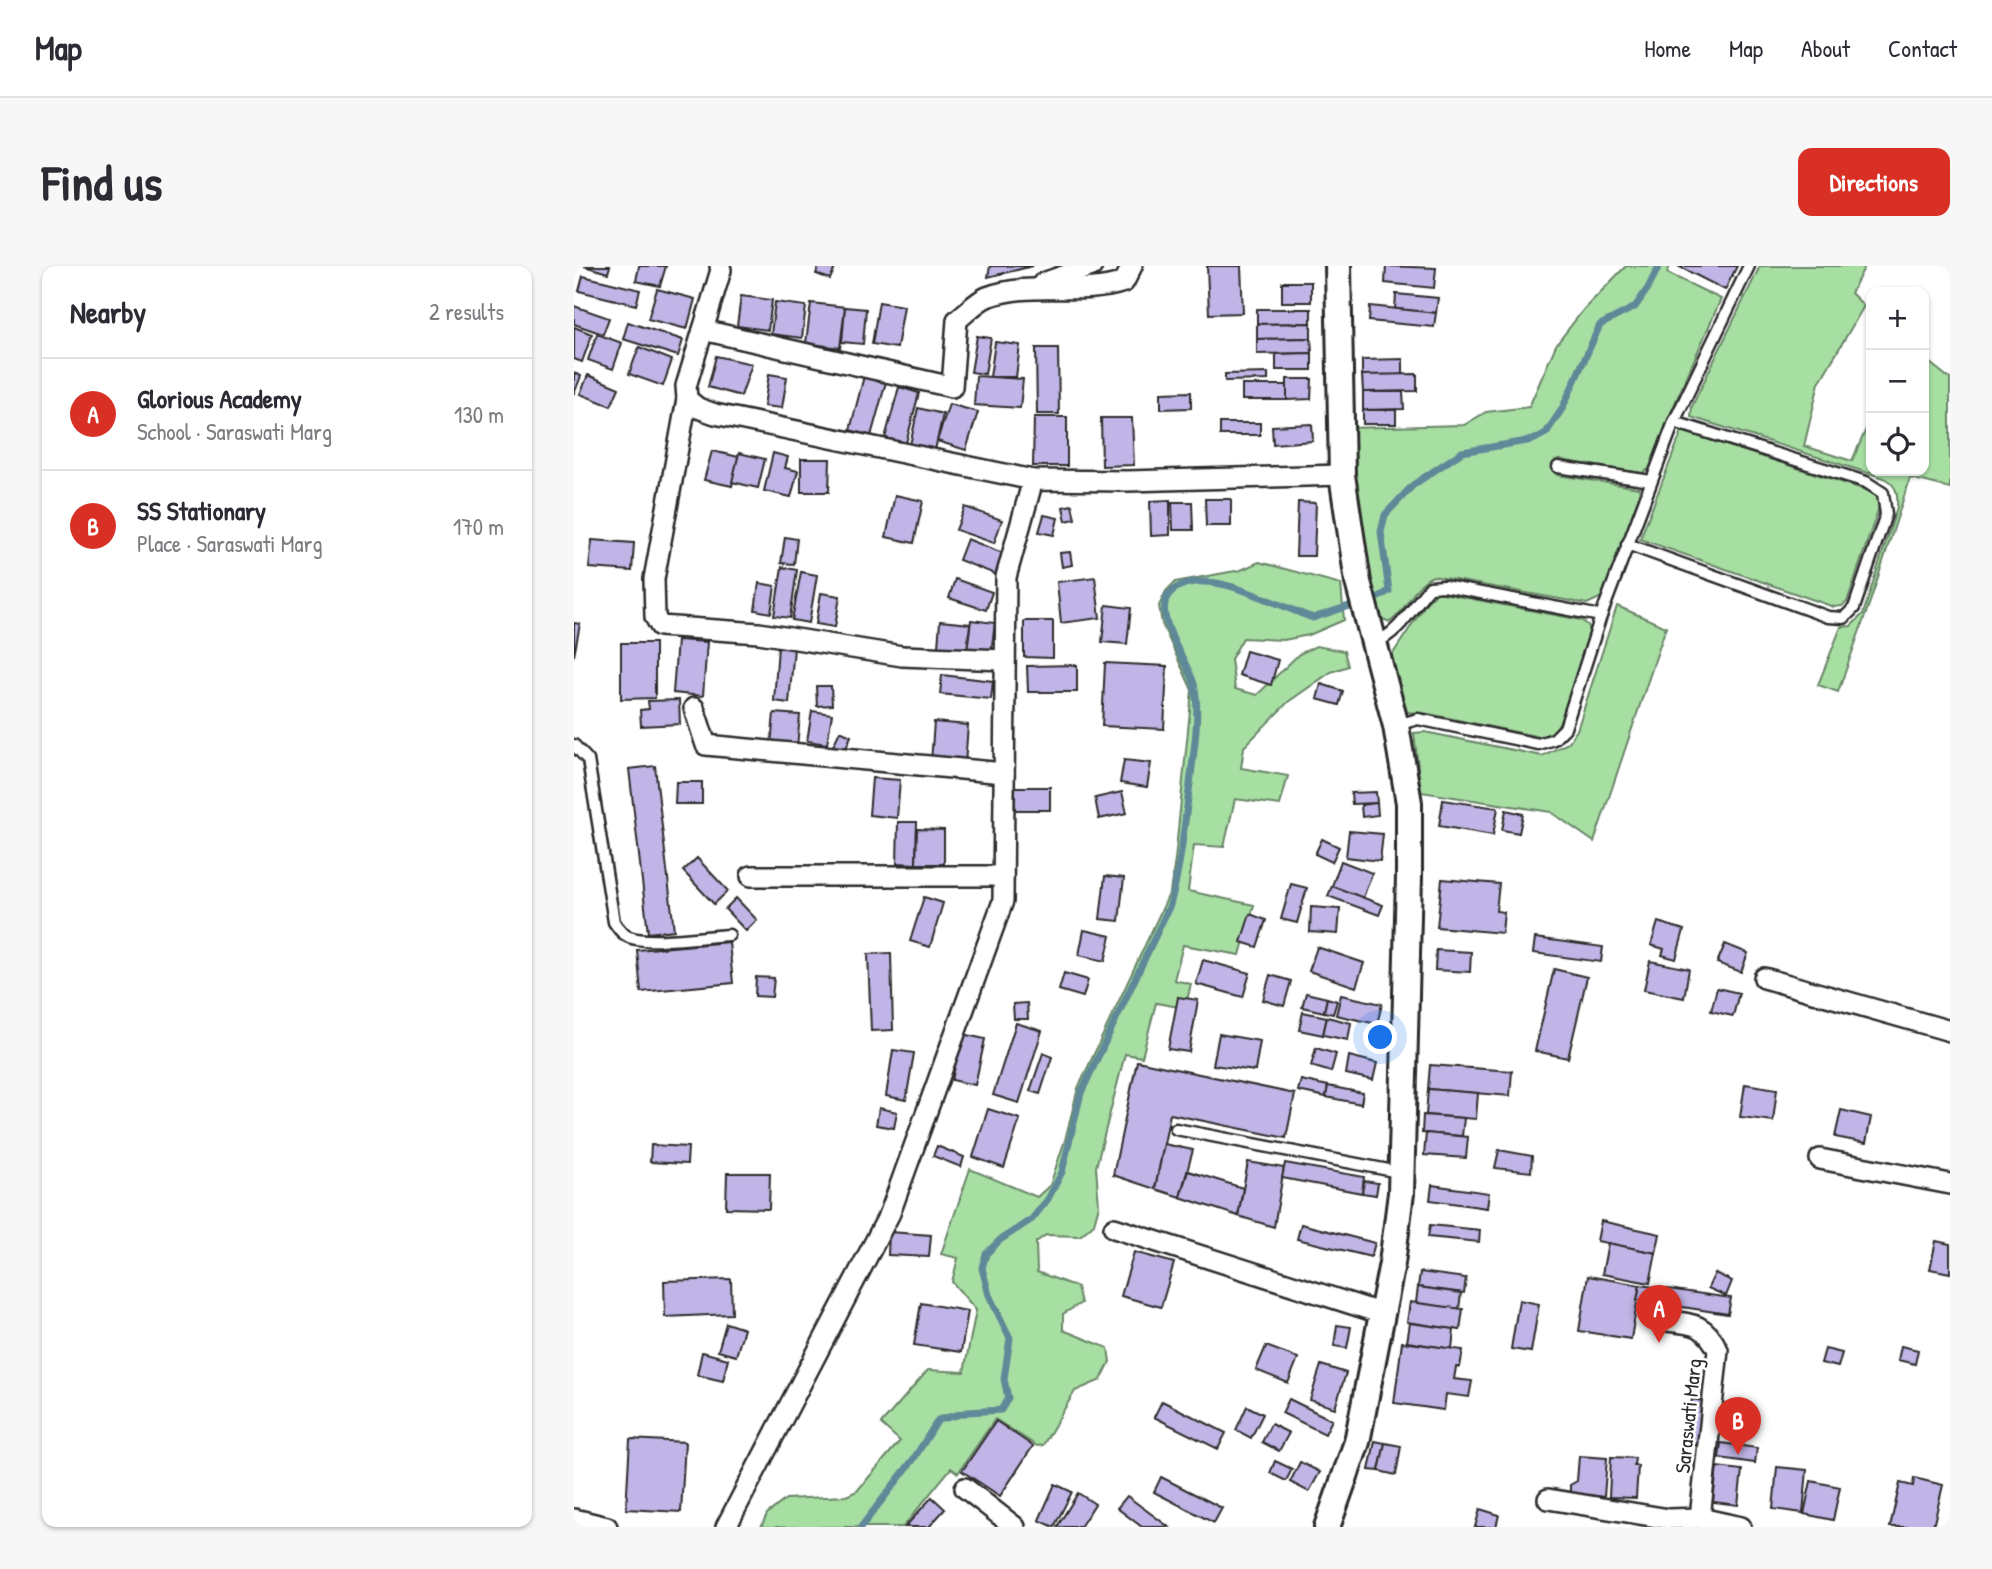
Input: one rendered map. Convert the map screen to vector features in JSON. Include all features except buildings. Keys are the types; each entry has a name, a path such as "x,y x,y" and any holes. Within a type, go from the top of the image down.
{"street":[{"path":"720,266 686,386 687,399 654,579 655,617 660,626 759,633 902,656 1005,660"},
{"path":"703,330 952,387 957,320 985,297 1032,287 1092,266"},
{"path":"1032,287 1104,289 1124,282 1132,266"},
{"path":"1327,1527 1357,1442 1394,1251 1401,1172 1409,803 1396,726 1358,582 1342,475 1338,266"},
{"path":"687,399 698,408 715,414 1033,480 1128,481 1342,475"},
{"path":"726,1527 890,1213 1003,901 1006,577 1033,480"},
{"path":"694,708 706,745 1004,773"},
{"path":"751,876 1003,876"},
{"path":"1764,978 1950,1031"},
{"path":"1820,1159 1950,1184"},
{"path":"1114,1228 1383,1314"},
{"name":"Saraswati Marg","path":"1658,1320 1696,1325 1710,1335 1718,1350 1700,1518"},
{"path":"965,1488 1015,1527"},
{"path":"1548,1499 1669,1519 1700,1518 1741,1527"},
{"path":"574,1519 607,1527"}],"lane":[{"path":"1396,726 1418,719 1538,744 1554,739 1565,728 1601,616 1674,422 1749,266"},
{"path":"1627,544 1828,617 1844,618 1854,608 1886,514 1883,493 1866,482 1674,422"},
{"path":"1558,467 1651,481"},
{"path":"1373,644 1387,638 1402,625 1430,587 1444,586 1601,616"},
{"path":"574,744 588,760 614,922 622,934 647,940 729,935"},
{"path":"1176,1129 1401,1172"}],"green space":[{"path":"1626,266 1670,266 1667,273 1721,299 1649,469 1642,473 1559,460 1557,475 1639,488 1640,494 1602,597 1587,604 1433,576 1420,585 1402,611 1390,622 1378,617 1361,552 1348,428 1464,425 1486,412 1529,407 1556,345 1584,309"},
{"path":"1760,266 1865,266 1851,293 1864,306 1819,383 1804,446 1852,461 1866,429 1866,472 1691,417 1692,406"},
{"path":"1929,362 1950,379 1950,488 1910,478 1838,692 1818,685 1841,627 1851,626 1863,614 1897,507 1897,493 1892,484 1878,476 1929,476"},
{"path":"1682,431 1872,492 1878,498 1879,507 1847,602 1834,607 1640,539"},
{"path":"1259,562 1341,584 1344,620 1309,635 1284,640 1243,638 1231,659 1235,689 1257,695 1299,654 1316,646 1344,651 1348,666 1331,672 1288,702 1244,747 1241,768 1288,776 1280,805 1235,799 1224,847 1194,845 1188,891 1254,905 1240,955 1183,945 1174,980 1191,984 1185,1008 1156,1003 1142,1057 1125,1054 1096,1167 1099,1206 1094,1224 1080,1236 1046,1235 1036,1242 1037,1272 1077,1287 1081,1303 1063,1314 1063,1330 1108,1348 1110,1362 1101,1380 1075,1391 1043,1445 1037,1446 995,1419 958,1473 951,1468 903,1527 761,1527 767,1514 786,1499 846,1496 857,1491 900,1441 881,1424 928,1370 964,1372 976,1310 952,1282 958,1258 941,1254 970,1169 1037,1197 1050,1185 1078,1088 1170,892 1192,690 1162,624 1159,606 1166,591 1175,582 1241,570"},
{"path":"1437,592 1581,620 1588,625 1590,631 1562,718 1553,733 1540,737 1424,713 1407,712 1392,655 1427,602"},
{"path":"1617,606 1666,627 1594,842 1551,812 1421,792 1414,733 1425,732 1542,756 1568,743 1577,730"}],"waterway":[{"path":"1379,597 1389,591 1381,532 1385,515 1413,485 1462,452 1533,440 1546,433 1562,409 1600,325 1635,307 1659,266"},
{"path":"861,1527 913,1460 938,1420 968,1412 1001,1410 1008,1398 1004,1379 1010,1338 989,1295 982,1268 986,1254 1000,1240 1032,1219 1048,1199 1062,1172 1081,1093 1170,905 1177,875 1197,707 1194,684 1167,623 1164,611 1166,600 1172,591 1187,584 1204,582 1242,590 1313,618 1349,606"}],"place":[{"name":"Glorious Academy","path":"1659,1343"},
{"name":"SS Stationary","path":"1738,1455"}]}
